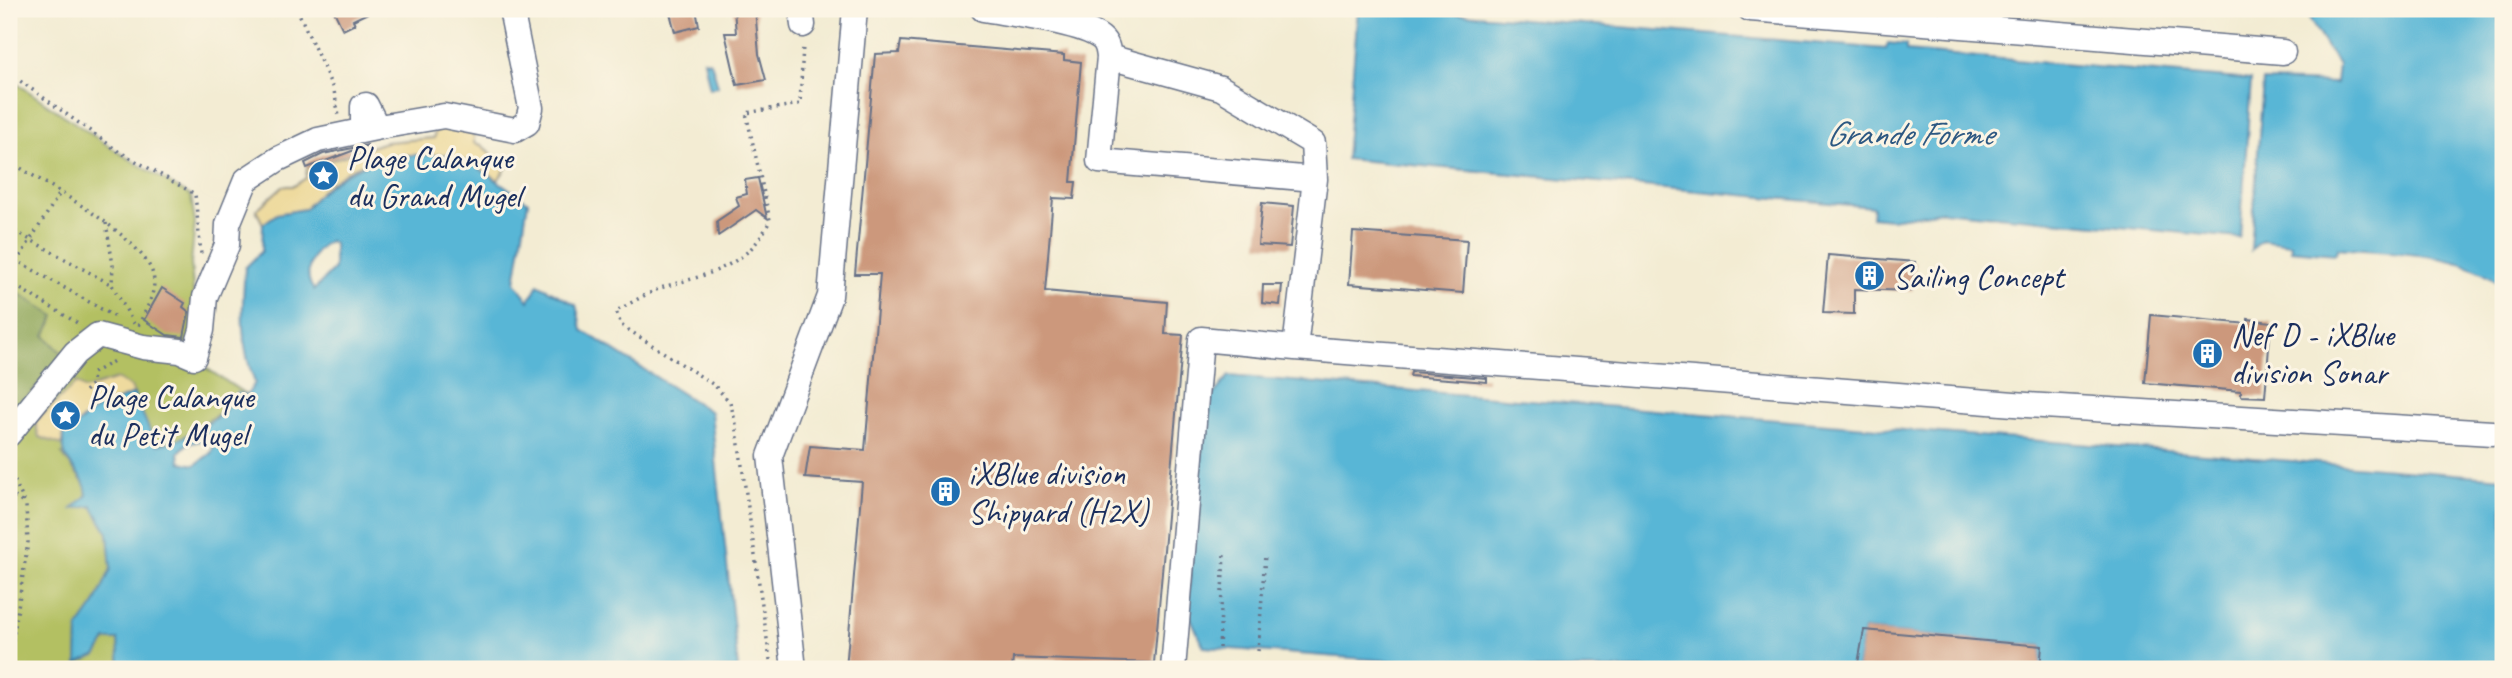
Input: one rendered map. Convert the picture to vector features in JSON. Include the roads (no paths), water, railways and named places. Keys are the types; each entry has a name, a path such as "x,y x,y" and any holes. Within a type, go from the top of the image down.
{"street":[{"path":"9,435 75,353 98,335 143,347 180,351 194,357 202,330 205,297 227,245 228,224 246,180 278,159 318,141 444,116 515,130 527,123 531,108 510,9"},
{"path":"794,669 771,456 830,296 855,9"},
{"path":"983,9 1085,30 1102,38 1108,47 1109,57 1099,161 1315,179"},
{"path":"1750,9 2283,52"},
{"path":"1109,57 1221,88 1313,143 1315,179 1295,348"},
{"path":"1173,669 1201,339 2027,405 2492,433"}],"water":[{"name":"Grande Forme","path":"1358,9 1404,9 1886,49 1888,43 1906,45 1906,51 2251,80 2240,238 1941,211 1891,219 1872,217 1873,207 1346,159"},
{"path":"2303,9 2493,9 2503,29 2503,288 2489,276 2471,267 2426,256 2338,248 2335,254 2291,250 2291,244 2262,240 2251,250 2263,81 2336,83 2338,65"},
{"path":"704,60 711,62 718,86 710,89"},
{"path":"400,155 447,155 473,164 528,202 515,282 529,301 538,284 576,305 582,330 711,412 738,669 120,669 118,640 106,640 97,655 77,664 78,628 95,604 111,569 108,533 92,506 72,509 87,495 82,480 69,463 63,447 63,435 98,408 134,394 156,445 167,443 191,434 213,420 231,403 237,393 247,395 255,383 244,340 245,268 262,251 263,224 277,214 305,209 315,197 347,173","holes":["329,241 334,243 334,269 314,290 309,276 311,262 318,250","211,438 216,441 211,453 195,465 180,462 179,452 187,444"]},
{"path":"1229,376 2503,478 2503,669 2040,669 2042,646 1864,630 1857,669 1501,669 1204,647 1187,610 1206,403"}],"place":[{"name":"Plage Calanque du Grand Mugel","path":"324,176"},
{"name":"Sailing Concept","path":"1870,276"},
{"name":"Nef D - iXBlue division Sonar","path":"2208,353"},
{"name":"Plage Calanque du Petit Mugel","path":"65,415"},
{"name":"iXBlue division Shipyard (H2X)","path":"945,492"}]}
